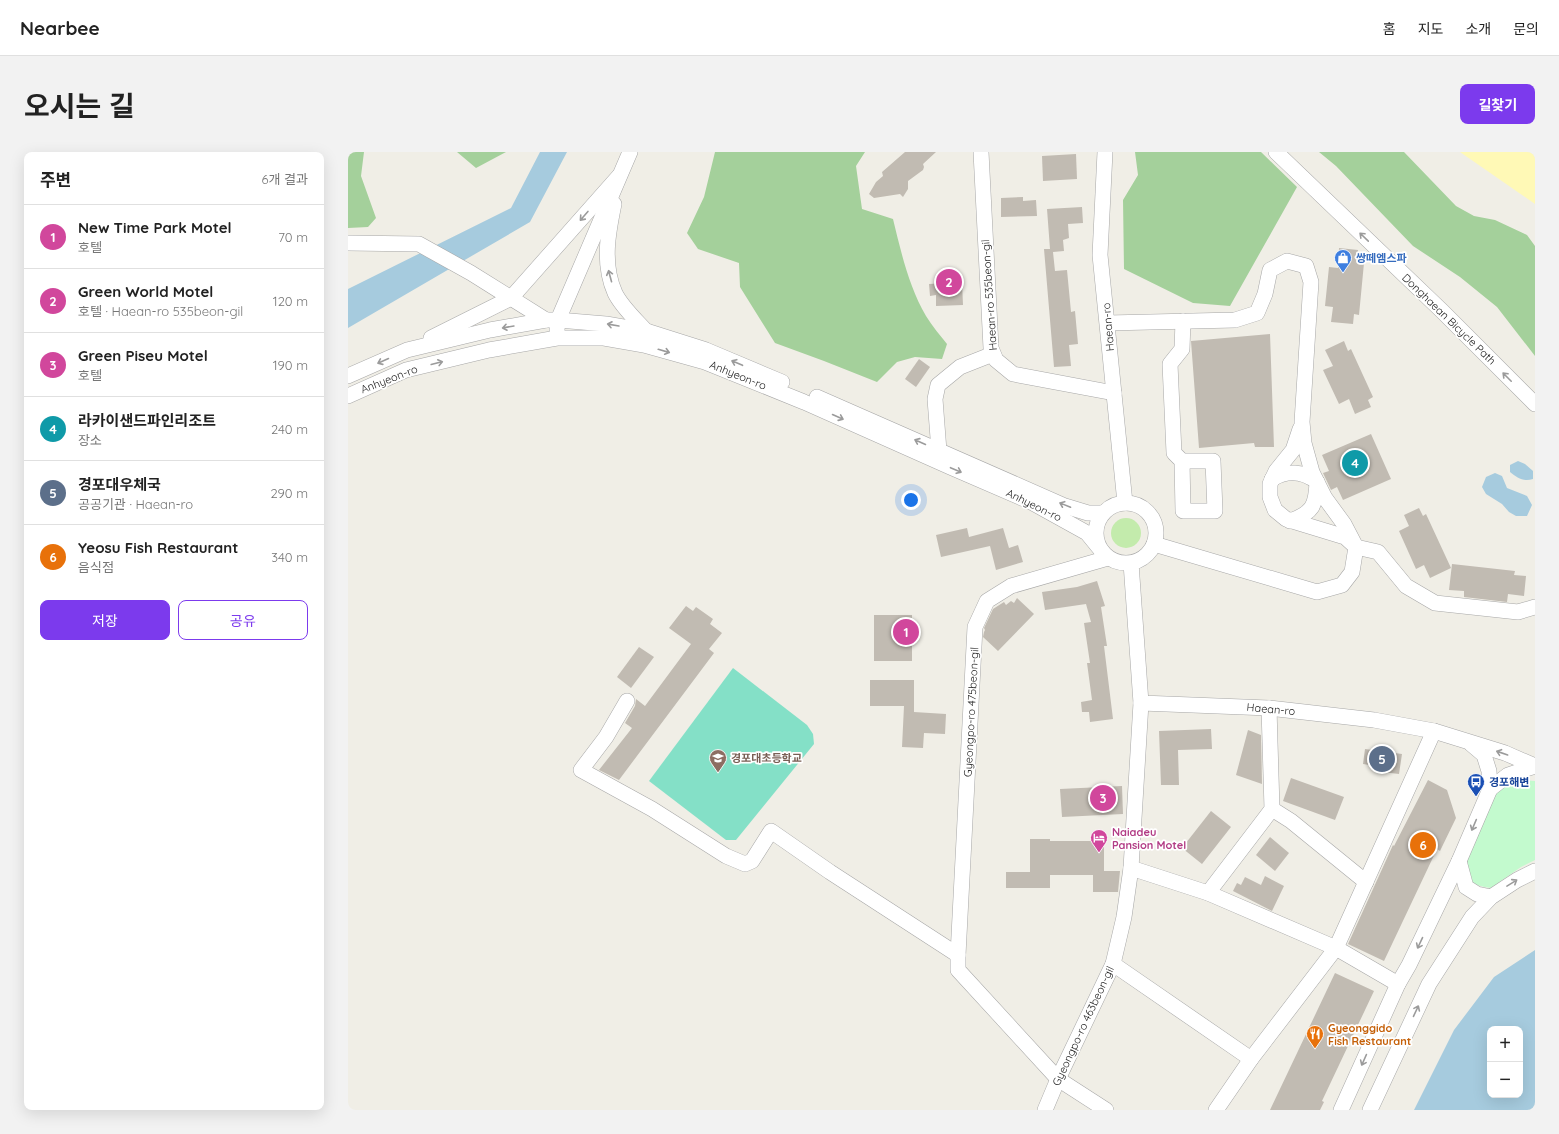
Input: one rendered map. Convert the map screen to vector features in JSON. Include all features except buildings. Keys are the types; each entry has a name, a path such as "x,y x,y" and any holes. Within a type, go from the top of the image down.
{"street":[{"path":"557,338 552,320 630,152"},
{"name":"Haean-ro 535beon-gil","path":"981,152 991,348 996,360 1013,374 1114,393"},
{"name":"Haean-ro","path":"1105,152 1100,255 1125,503"},
{"name":"Donghaean Bicycle Path","path":"1276,152 1442,311 1535,404"},
{"path":"402,352 511,298 619,176"},
{"path":"619,176 607,237 608,265 615,293 630,314 646,331"},
{"path":"348,243 419,244 471,272 511,298 552,320"},
{"path":"1108,323 1235,320 1257,313 1265,294 1270,270 1287,261 1306,266 1311,282 1302,422 1304,443 1312,472 1325,498 1344,524 1356,547 1352,572 1342,584 1317,592 1154,544"},
{"name":"Anhyeon-ro","path":"348,376 402,352 490,330 552,320 606,324 646,331 706,350 835,404 1065,506 1088,513 1103,513"},
{"path":"1182,462 1174,453 1170,364 1182,348 1183,321"},
{"name":"Anhyeon-ro","path":"348,396 406,370 489,350 557,338 604,338 644,345 705,362 804,402 1031,502 1087,533 1104,553"},
{"path":"939,451 935,399 938,385 960,367 993,354"},
{"path":"1302,422 1293,450 1276,471 1270,484 1270,497 1275,510 1286,519 1345,537 1356,547 1378,552 1406,586 1435,603 1518,612 1535,607"},
{"path":"1272,479 1289,472 1300,473 1311,477 1317,482"},
{"path":"1290,521 1303,517 1312,508 1316,496 1317,482"},
{"path":"1125,503 1135,504 1144,508 1151,516 1156,529 1154,544 1149,553 1141,559 1131,563 1123,563 1104,553 1096,540 1098,521 1103,513 1117,504 1125,503"},
{"name":"Gyeongpo-ro 475beon-gil","path":"1104,553 1011,586 987,601 976,627 958,970 1058,1079 1106,1110"},
{"path":"1131,563 1141,702"},
{"path":"627,701 606,737 581,770 652,809 726,856 745,864 752,861 771,831 830,872 958,955"},
{"name":"Haean-ro","path":"1141,702 1269,708 1374,720 1434,731 1505,753 1535,766"},
{"name":"Gyeongpo-ro 463beon-gil","path":"1045,1110 1058,1079 1113,964 1124,917 1131,868 1141,702"},
{"path":"1208,893 1272,809 1269,708"},
{"path":"1216,1110 1251,1059 1336,948 1434,731"},
{"path":"1341,1110 1398,984 1410,965 1459,861 1490,789 1489,771 1484,755 1469,742"},
{"path":"1490,789 1508,775 1535,766"},
{"path":"1272,809 1291,821 1366,882"},
{"path":"1459,861 1466,887 1477,894 1491,897"},
{"path":"1131,868 1208,893 1336,948 1398,984"},
{"path":"1370,1110 1429,984 1472,917 1491,897 1517,880 1535,871"},
{"path":"1113,964 1251,1059"}],"green space":[{"path":"348,152 364,152 361,176 376,218 368,227 348,228"},
{"path":"457,152 506,152 476,168"},
{"path":"715,152 865,152 856,166 862,209 893,219 906,269 920,305 928,320 947,344 942,359 915,357 897,362 877,382 775,343 740,287 739,263 698,249 687,233 704,197"},
{"path":"1135,152 1261,152 1297,187 1230,306 1193,303 1124,269 1123,200 1138,175"},
{"path":"1319,152 1404,152 1456,206 1474,216 1495,220 1527,235 1535,246 1535,356 1497,307 1460,277 1413,246 1336,166"},
{"path":"1126,518 1136,523 1141,533 1136,543 1126,548 1116,543 1111,533 1116,523"},
{"path":"733,668 807,725 813,734 814,744 736,840 726,840 649,781"},
{"path":"1520,780 1535,781 1535,860 1521,867 1491,888 1480,886 1470,879 1464,865 1493,798 1506,783"}],"sand":[{"path":"1460,152 1535,152 1535,204"}],"water":[{"path":"540,152 567,152 530,222 348,328 348,289 511,208"},
{"path":"1518,461 1525,464 1533,471 1533,479 1521,479 1510,472 1510,465"},
{"path":"1495,473 1502,476 1507,488 1527,496 1532,505 1527,516 1516,516 1509,512 1502,504 1486,494 1482,487 1486,477"},
{"path":"1535,950 1535,1110 1414,1110 1454,1030 1494,977"}],"place":[{"name":"쌍떼엠스파","path":"1343,273"},
{"name":"Green World Motel","path":"949,282"},
{"name":"라카이샌드파인리조트","path":"1355,463"},
{"name":"New Time Park Motel","path":"906,632"},
{"name":"경포대우체국","path":"1382,759"},
{"name":"경포대초등학교","path":"718,773"},
{"name":"경포해변","path":"1476,797"},
{"name":"Green Piseu Motel","path":"1103,798"},
{"name":"Yeosu Fish Restaurant","path":"1423,845"},
{"name":"Naiadeu Pansion Motel","path":"1099,853"},
{"name":"Gyeonggido Fish Restaurant","path":"1315,1049"}]}
